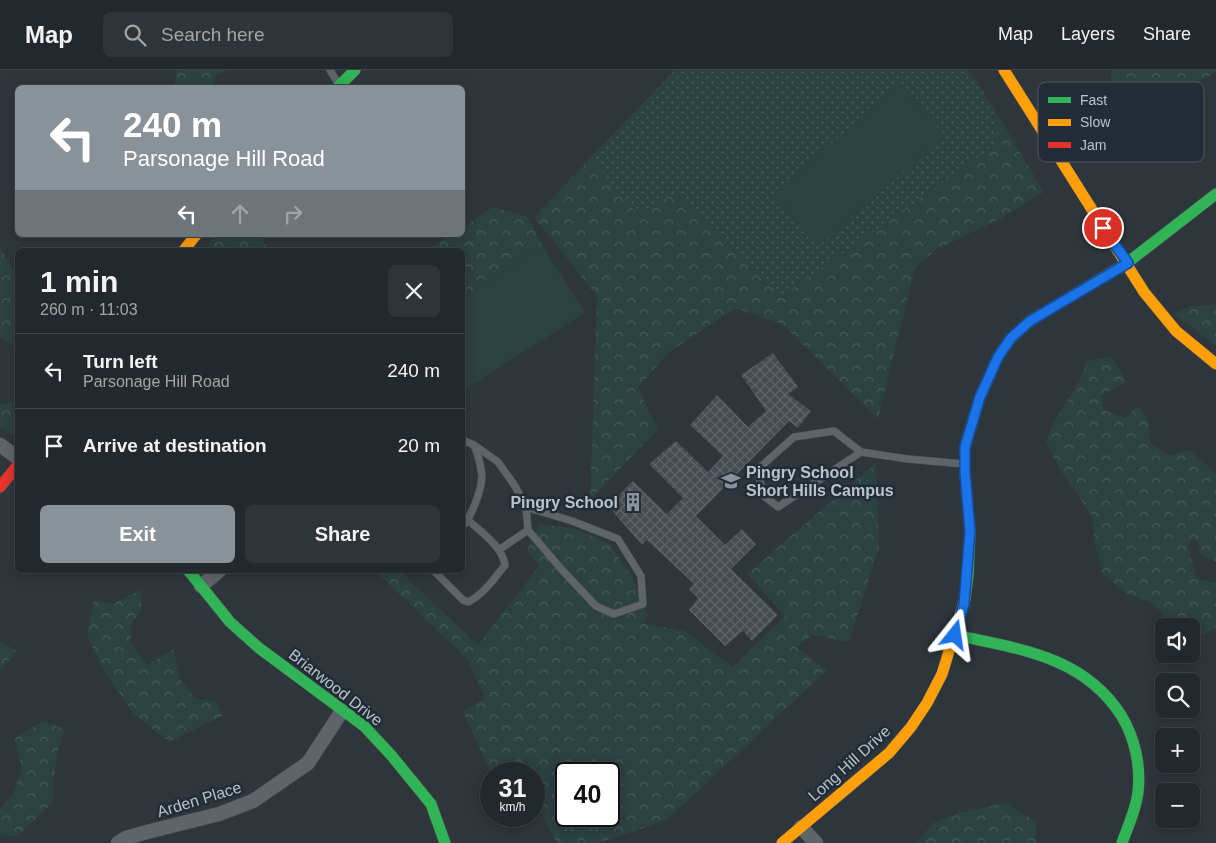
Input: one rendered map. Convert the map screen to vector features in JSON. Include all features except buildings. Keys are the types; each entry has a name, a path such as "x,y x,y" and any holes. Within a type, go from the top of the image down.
{"street":[{"path":"339,85 355,70"},
{"path":"1004,70 1038,124"},
{"path":"1062,162 1103,228 1128,263 1144,292 1176,331 1216,364"},
{"name":"Long Hill Drive","path":"782,843 889,753 911,728 942,674 964,604 970,531 965,447 980,397 998,357 1011,338 1030,321 1128,263 1216,194"},
{"path":"186,248 194,237"},
{"path":"0,445 15,456"},
{"path":"0,487 15,469"},
{"name":"Briarwood Drive","path":"190,573 230,622 259,648 364,726 431,804 445,843"},
{"path":"201,586 216,573"},
{"path":"955,635 1047,657 1064,663 1087,677 1107,695 1128,729 1137,754 1138,795 1122,843"},
{"name":"Arden Place","path":"118,843 126,838 219,814 253,801 308,763 342,711"},
{"path":"801,827 816,843"}],"lane":[{"path":"330,70 338,85"},
{"path":"861,452 778,507 764,496 757,470 794,438 834,431 861,452 908,459 965,464"},
{"path":"465,441 474,444 498,462 515,486 526,507 528,530 596,606 614,614 643,604 642,576 618,540 572,521 526,507"},
{"path":"465,524 469,521 482,478 474,444"},
{"path":"436,573 463,600 468,602 478,598 505,565 504,556 469,521"},
{"path":"499,550 528,530"}],"green space":[{"path":"177,70 230,70 216,74 214,85 174,85"},
{"path":"675,70 997,144 996,112 1044,192 1001,218 936,250 915,267 878,419 782,324 735,308 667,354 638,388 658,429 590,500 597,296 534,217"},
{"path":"675,70 969,70 996,112 997,144 781,297 677,193 637,214 591,158"},
{"path":"1110,70 1216,70 1216,72 1198,82 1112,82"},
{"path":"900,84 945,136 818,246 773,194"},
{"path":"493,207 528,217 542,245 465,296 465,248 430,248 447,237 465,237 465,226"},
{"path":"216,237 261,237 267,248 204,248"},
{"path":"542,245 586,312 465,390 465,296"},
{"path":"0,247 15,273 15,346 0,337"},
{"path":"1216,305 1216,346 1174,314 1191,306"},
{"path":"1110,356 1127,382 1101,395 1104,410 1125,418 1138,406 1149,421 1150,443 1171,455 1189,450 1216,473 1216,562 1200,555 1199,544 1193,536 1188,546 1196,578 1216,583 1216,627 1204,635 1200,634 1200,618 1165,618 1154,604 1126,593 1103,574 1095,545 1092,516 1060,470 1046,442 1054,421 1079,382 1087,361"},
{"path":"15,401 15,434 13,435 0,427 0,405"},
{"path":"876,463 879,547 849,642 813,635 796,647 827,670 667,820 598,843 557,843 545,820 545,762 485,762 463,712 485,698 467,659 377,573 405,573 404,575 478,645 539,566 527,551 539,524 577,529 609,544 632,576 648,615 643,623 685,631 732,667 785,616 747,574"},
{"path":"141,590 141,610 130,626 131,643 147,665 174,649 180,679 196,699 216,701 222,716 169,742 133,713 101,666 87,635 94,600 112,604"},
{"path":"0,641 17,651 0,671"},
{"path":"43,721 64,729 55,766 52,803 17,837 0,835 0,808 13,794 22,769 15,738"},
{"path":"1004,803 1036,821 1036,843 916,843 933,823 962,812"}],"traffic: fast":[{"path":"340,85 355,70"},
{"path":"965,599 970,531 965,473 965,447 980,397 998,357 1011,338 1030,321 1127,263 1216,194"},
{"path":"190,573 230,622 259,648 364,726 391,755 431,804 445,843"},
{"path":"955,635 1003,645 1048,658 1069,667 1106,695 1126,724 1138,762 1139,782 1137,799 1122,843"}],"traffic: slow":[{"path":"1004,70 1038,124"},
{"path":"1062,162 1144,292 1176,331 1216,364"},
{"path":"186,248 194,237"},
{"path":"782,843 889,753 911,727 927,703 942,674 965,599"}],"traffic: jam":[{"path":"0,487 15,469"}],"place":[{"name":"Pingry School Short Hills Campus","path":"731,481"},
{"name":"Pingry School","path":"633,502"}],"route":[{"path":"955,635 964,604 968,575 970,531 965,473 965,447 980,397 998,357 1011,338 1030,321 1128,263 1103,228"}]}
